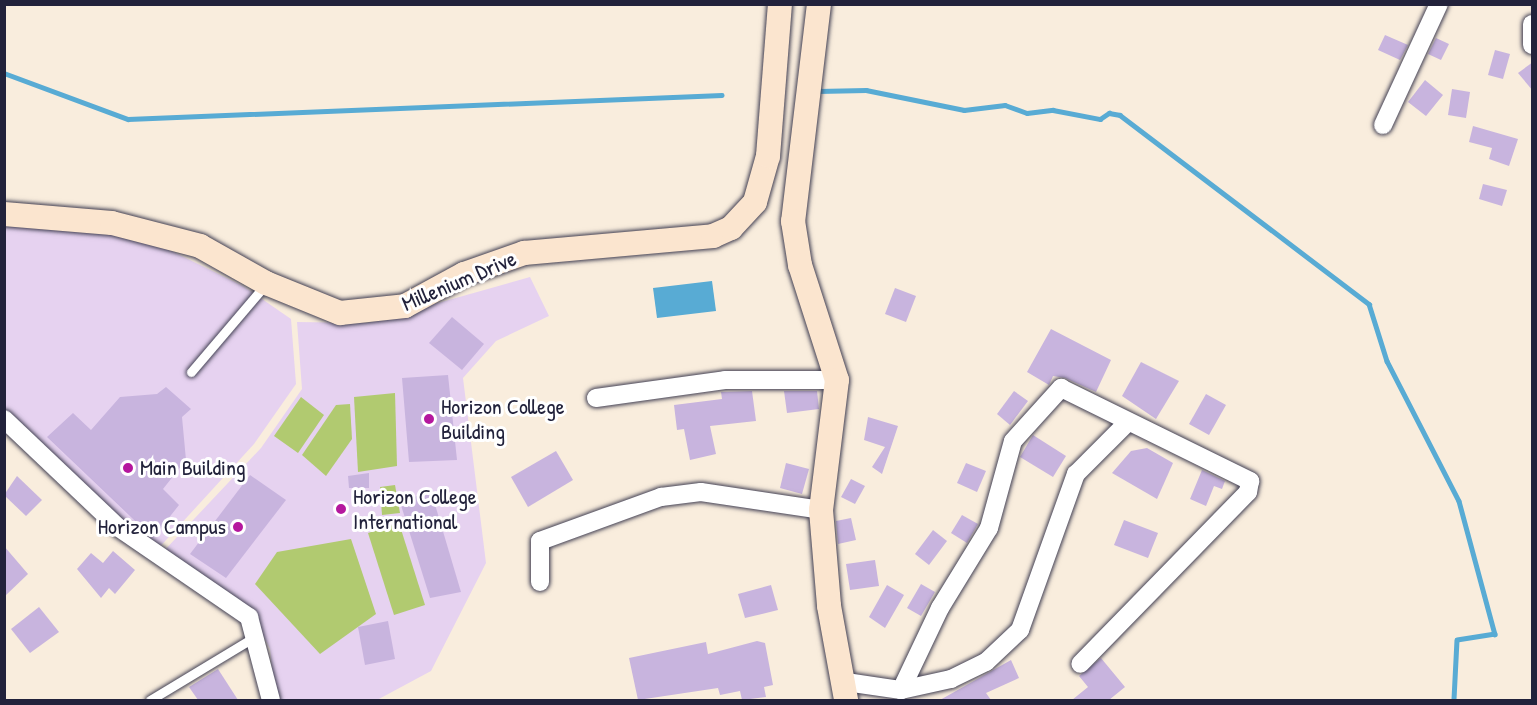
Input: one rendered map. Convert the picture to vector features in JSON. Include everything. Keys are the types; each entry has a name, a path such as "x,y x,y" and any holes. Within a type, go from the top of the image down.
{"street":[{"name":"Millenium Drive","path":"4,214 112,223 200,246 266,283 340,313 385,312 524,253 713,236 731,228 755,202 768,156 780,4"},
{"path":"819,4 793,221 800,265 837,380 821,510 829,606 846,691 901,690 951,679 986,662 1020,630 1076,474 1128,422"},
{"path":"1383,125 1439,4"},
{"path":"1533,24 1533,45"},
{"path":"596,398 725,380 837,380"},
{"path":"901,690 940,608 989,528 1013,441 1036,411 1061,388 1250,481 1248,492 1080,664"},
{"path":"4,419 119,528 236,603 258,634 271,700"},
{"path":"540,582 540,542 661,497 701,492 821,510"}],"lane":[{"path":"191,372 266,283"},
{"path":"150,700 258,634"}],"shaded area":[{"path":"4,223 145,238 243,286 291,319 296,384 254,444 156,551 5,410"},
{"name":"Horizon College International","path":"530,277 549,316 496,341 463,378 486,563 431,671 377,700 275,700 270,649 248,606 161,554 261,448 302,389 297,322 367,323"}],"green space":[{"path":"395,393 397,466 358,472 354,397"},
{"path":"301,397 324,415 298,453 274,436"},
{"path":"350,404 352,439 326,476 302,455 336,405"},
{"path":"395,485 400,513 382,515 380,487"},
{"path":"399,523 425,605 394,615 368,533"},
{"path":"351,539 376,614 320,654 255,584 277,552"}],"water":[{"path":"712,281 716,311 657,318 653,288"}],"building":[{"path":"1385,35 1408,45 1400,60 1378,50"},
{"path":"1436,38 1449,44 1441,60 1428,54"},
{"path":"1495,50 1510,54 1503,79 1488,75"},
{"path":"1533,62 1533,91 1518,73"},
{"path":"1425,80 1443,95 1426,116 1408,102"},
{"path":"1452,89 1470,92 1466,118 1448,115"},
{"path":"1473,126 1518,139 1509,166 1489,159 1492,148 1469,142"},
{"path":"1483,184 1507,190 1502,206 1479,199"},
{"path":"895,288 916,296 906,322 885,314"},
{"path":"452,317 484,344 462,370 429,343"},
{"path":"1051,329 1111,360 1096,392 1065,378 1053,376 1049,385 1027,372"},
{"path":"1141,362 1179,381 1156,419 1122,396"},
{"name":"Horizon College Building","path":"448,375 457,460 409,462 402,378"},
{"name":"Main Building","path":"166,387 191,409 182,417 186,460 163,489 179,505 153,538 47,437 73,413 91,430 120,397 157,394"},
{"path":"752,391 756,421 710,426 716,454 690,460 684,429 677,430 674,405 722,399 721,392"},
{"path":"784,391 817,391 819,409 787,413"},
{"path":"1014,391 1028,401 1010,425 997,414"},
{"path":"1206,394 1226,405 1209,435 1189,424"},
{"path":"868,417 898,426 882,474 872,467 885,447 864,440"},
{"path":"1033,435 1066,456 1053,477 1020,457"},
{"path":"1147,448 1173,463 1157,499 1112,473 1131,451"},
{"path":"556,451 573,480 528,507 511,477"},
{"path":"786,463 809,469 802,494 780,488"},
{"path":"966,463 986,471 977,492 957,483"},
{"path":"1202,470 1225,481 1222,489 1214,486 1206,506 1190,499"},
{"path":"369,473 369,488 349,488 348,476"},
{"name":"Horizon Campus","path":"250,475 286,500 226,578 190,554"},
{"path":"17,476 42,500 26,516 4,495"},
{"path":"851,479 865,486 855,504 841,497"},
{"path":"431,491 461,592 430,598 400,502"},
{"path":"962,515 978,524 967,543 951,533"},
{"path":"851,518 856,540 838,544 836,521"},
{"path":"1124,520 1158,533 1148,558 1114,545"},
{"path":"933,530 947,541 929,565 915,554"},
{"path":"4,546 28,574 4,597"},
{"path":"113,551 135,570 115,594 109,588 101,598 77,569 91,553 103,563"},
{"path":"875,560 879,586 850,590 846,564"},
{"path":"921,584 935,592 921,616 907,608"},
{"path":"771,585 778,610 745,618 738,594"},
{"path":"887,585 904,595 885,628 869,617"},
{"path":"39,607 59,632 30,653 11,629"},
{"path":"388,621 395,659 365,665 358,627"},
{"path":"757,641 765,643 773,685 764,687 766,697 742,700 740,691 720,695 718,688 638,700 629,658 706,642 708,654"},
{"path":"1101,658 1125,687 1109,700 1072,700 1088,687 1079,676"},
{"path":"1011,660 1019,678 986,693 991,700 940,700"},
{"path":"218,669 238,700 198,700 189,687"}],"waterway":[{"path":"4,73 128,119 722,95"},
{"path":"818,91 866,90 964,110 1005,105 1027,113 1053,110 1100,119 1109,113 1120,115 1369,304 1387,361 1459,501 1495,634 1457,640 1454,700"}],"place":[{"name":"Horizon College Building","path":"429,419"},
{"name":"Main Building","path":"128,468"},
{"name":"Horizon College International","path":"341,509"},
{"name":"Horizon Campus","path":"238,527"}]}
